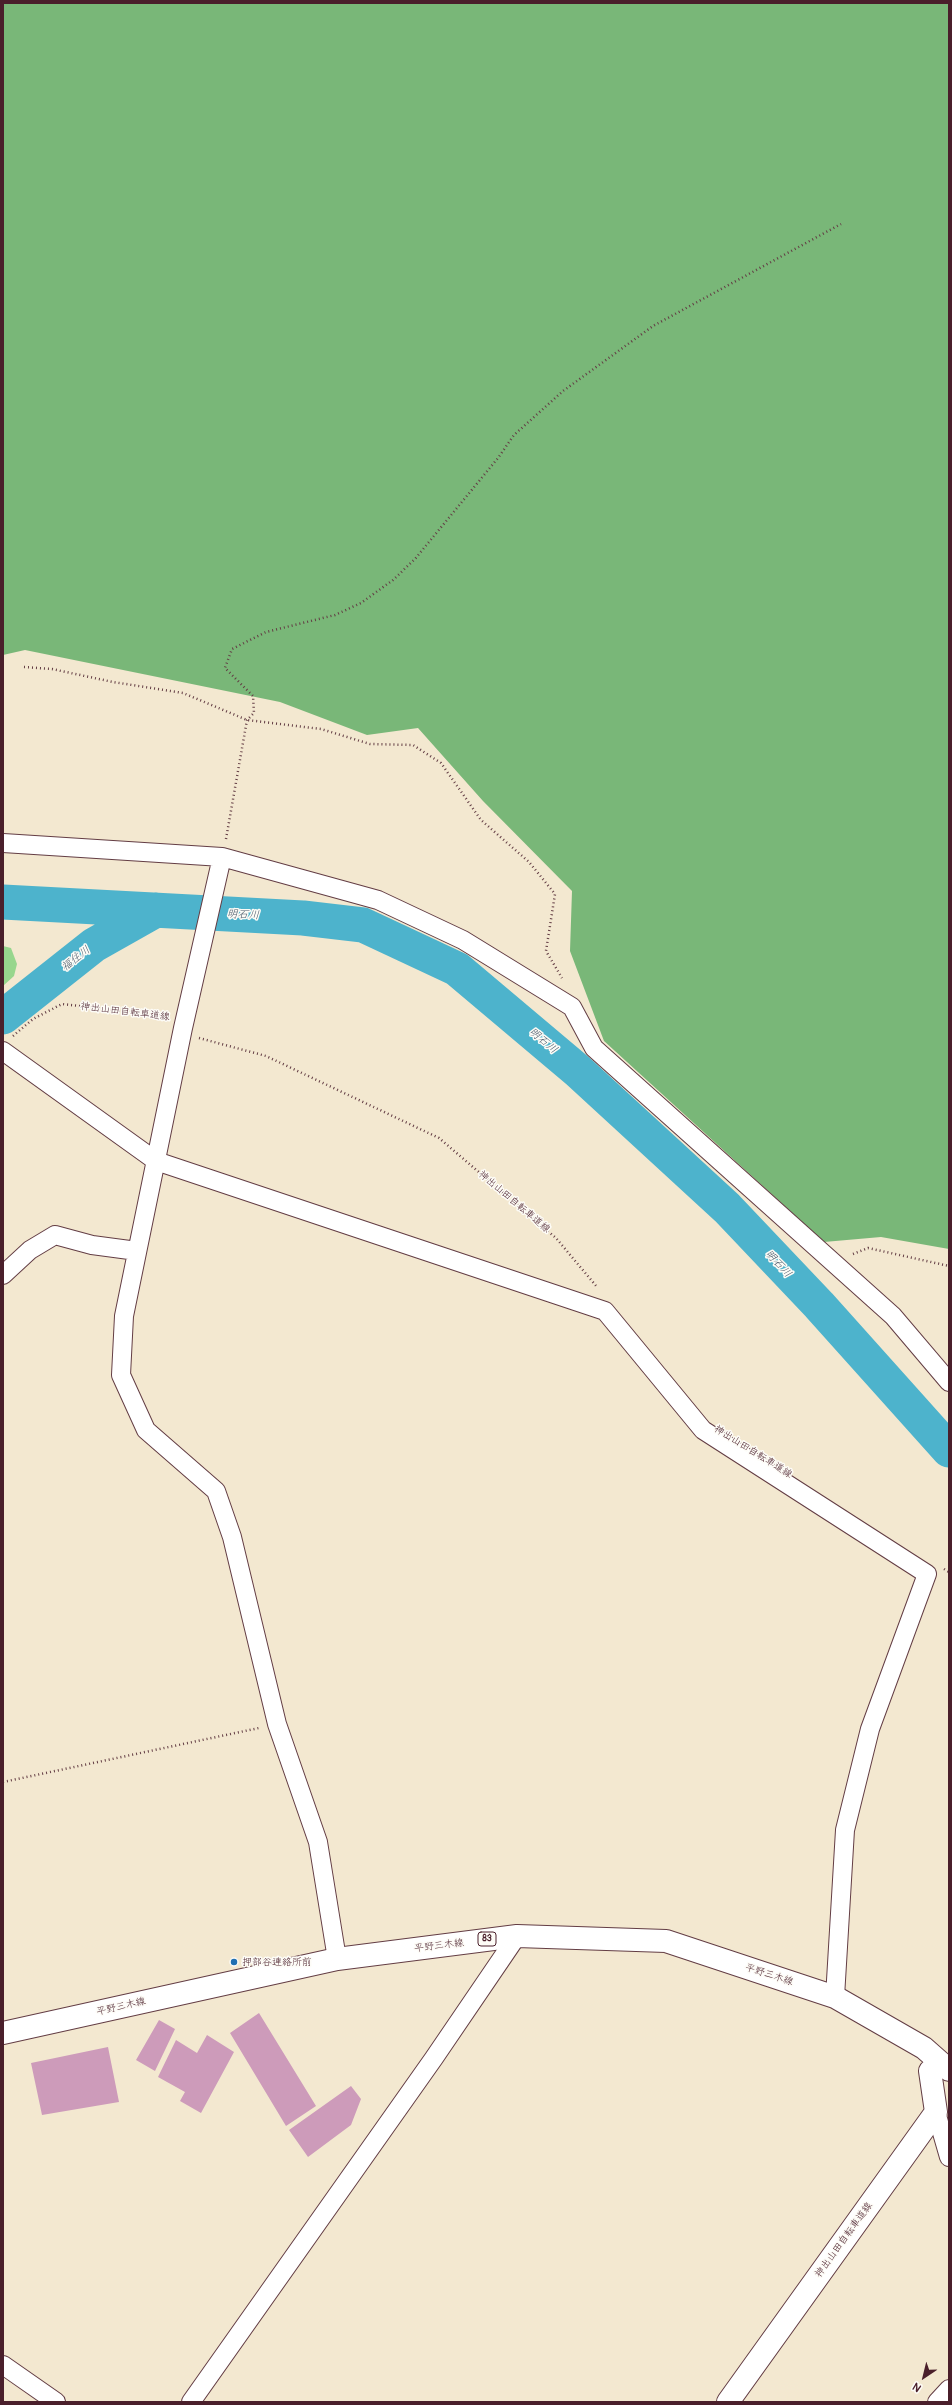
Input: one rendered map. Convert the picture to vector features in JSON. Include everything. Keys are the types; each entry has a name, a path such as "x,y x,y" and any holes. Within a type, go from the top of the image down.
{"main road":[{"name":"平野三木線","path":"3,2033 337,1959 517,1936 666,1941 835,1997 924,2048 939,2070"},
{"path":"936,2112 939,2070"},
{"name":"神出山田自転車道線","path":"728,2402 936,2112"}],"street":[{"path":"3,843 222,857 378,900 463,940 572,1007 594,1048 892,1316 949,1382"},
{"path":"222,857 183,1028 124,1316 121,1376 146,1430 216,1491 232,1537 277,1724 318,1842 337,1959"},
{"path":"6,1045 156,1161 605,1310 703,1430 927,1574 870,1729 845,1830 835,1997"},
{"path":"3,1275 30,1250 55,1235 92,1246 137,1251"},
{"path":"191,2402 429,2065 517,1936"},
{"path":"936,2112 949,2157"},
{"path":"3,2365 56,2402"},
{"path":"937,2402 949,2389"}],"path":[{"path":"222,857 247,720 254,713 253,696 225,668 232,650 266,632 335,615 361,603 387,585 415,559 498,458 514,436 563,391 653,326 841,224"},
{"path":"24,667 52,669 113,682 183,694 247,720 321,729 370,744 413,745 441,762 481,820 528,862 555,894 546,951 561,975 572,1007"},
{"name":"神出山田自転車道線","path":"6,1045 33,1019 62,1004 175,1017 189,1036 266,1056 439,1138 556,1238 602,1293"},
{"path":"832,1261 868,1248 949,1266"},
{"path":"943,1568 949,1572"},
{"path":"3,1782 277,1724"}],"green space":[{"path":"3,3 949,3 949,1249 881,1237 824,1242 604,1041 570,951 572,891 483,801 418,728 367,735 280,702 25,650 3,655"},
{"path":"3,946 11,948 17,964 14,976 3,986"}],"building":[{"path":"259,2013 316,2106 286,2126 230,2033"},
{"path":"159,2020 175,2029 155,2071 136,2060"},
{"path":"207,2035 234,2052 201,2113 180,2101 185,2092 158,2077 176,2040 197,2053"},
{"path":"108,2047 119,2102 42,2115 31,2063"},
{"path":"351,2086 361,2099 351,2125 308,2157 289,2130"}],"waterway":[{"name":"明石川","path":"3,902 303,918 363,925 457,969 578,1071 727,1208 819,1305 949,1450"},
{"name":"福住川","path":"3,1017 94,945 156,910"}],"place":[{"name":"押部谷連絡所前","path":"234,1962"}]}
